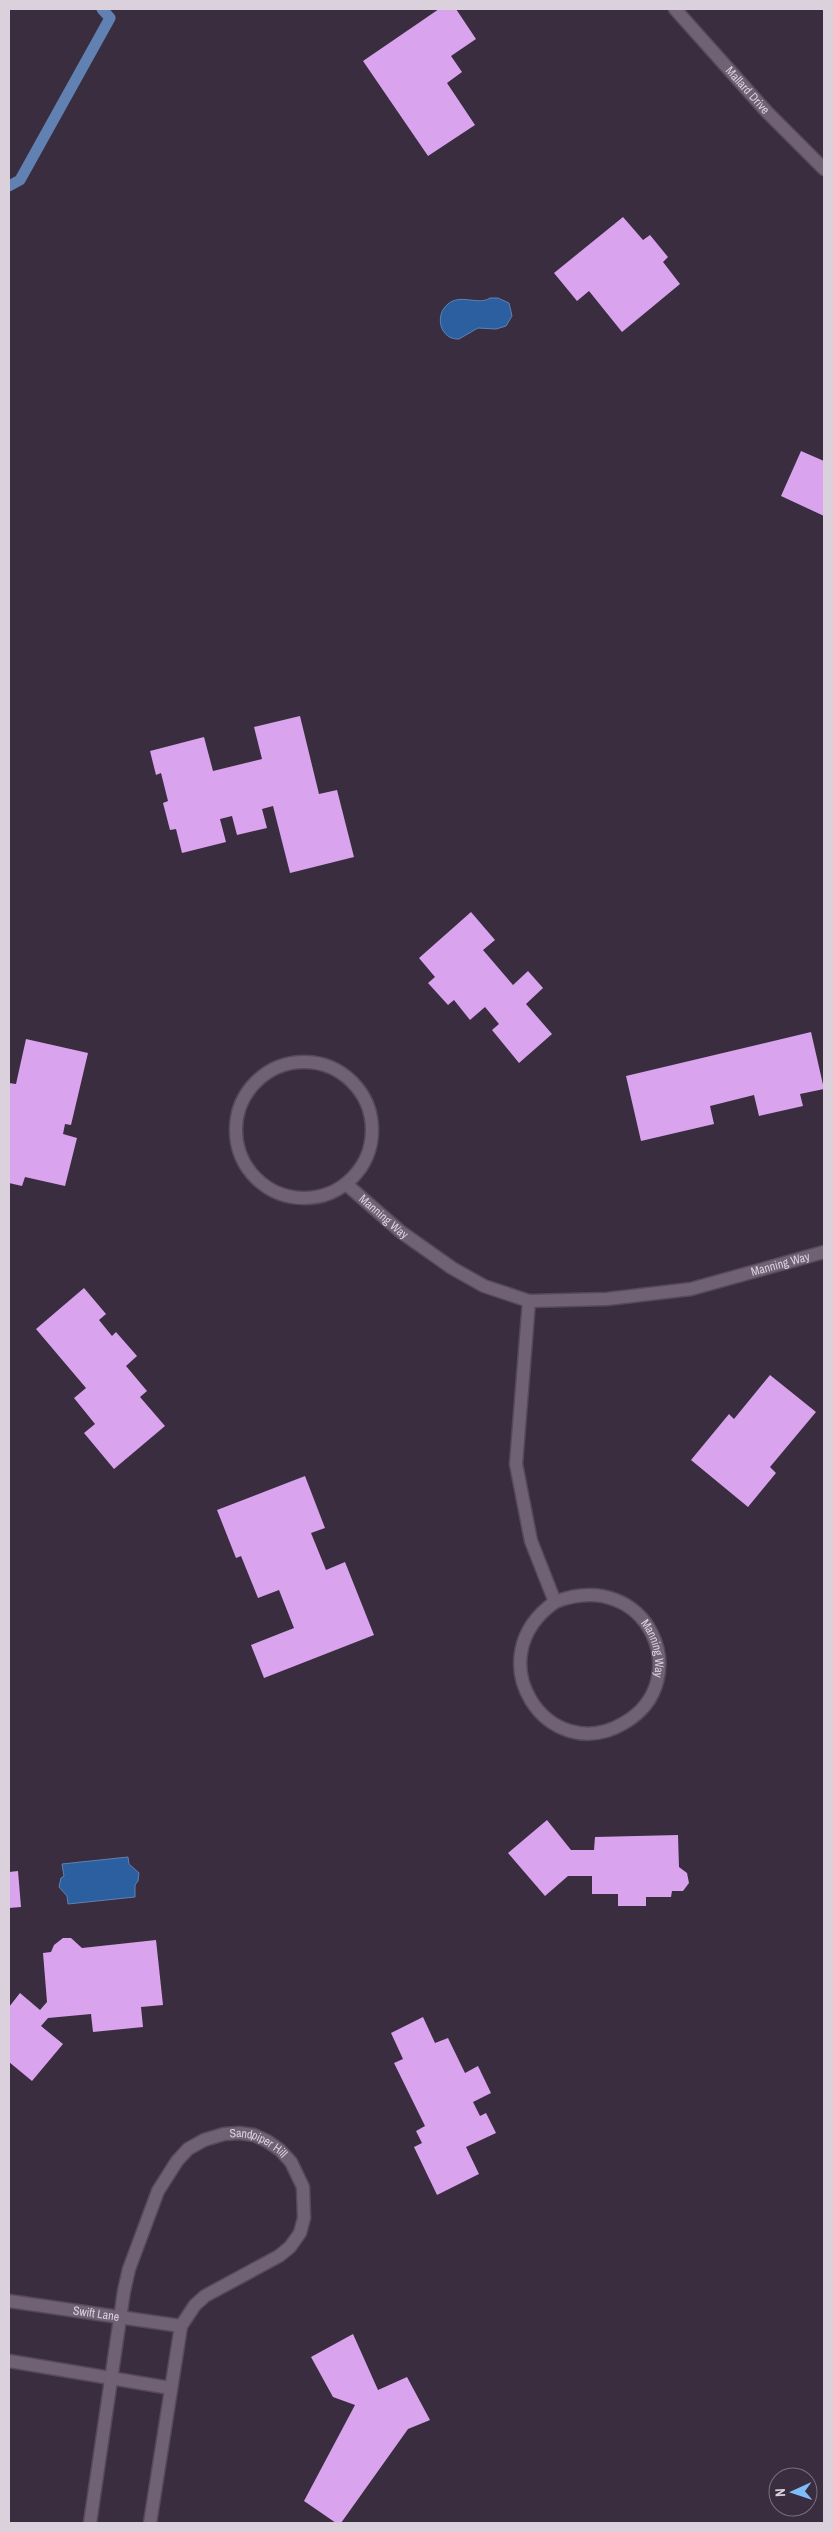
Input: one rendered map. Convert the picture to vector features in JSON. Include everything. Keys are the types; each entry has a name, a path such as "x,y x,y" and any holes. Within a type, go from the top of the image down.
{"street":[{"name":"Mallard Drive","path":"675,9 761,105 824,169"},
{"name":"Manning Way","path":"311,1063 337,1070 357,1088 370,1112 372,1138 363,1164 346,1184 324,1196 299,1198 287,1196 265,1186 248,1168 238,1144 237,1120 245,1096 261,1077 285,1065 311,1063"},
{"name":"Manning Way","path":"346,1184 401,1232 452,1268 484,1286 528,1300 607,1299 691,1289 824,1252"},
{"path":"528,1300 516,1464 531,1541 555,1602"},
{"name":"Manning Way","path":"578,1594 614,1598 634,1610 649,1628 658,1650 658,1674 644,1706 624,1723 599,1732 571,1731 547,1719 529,1698 520,1672 522,1644 535,1620 555,1602 578,1594"},
{"name":"Sandpiper Hill","path":"90,2523 124,2291 136,2248 158,2192 176,2161 188,2149 204,2140 224,2134 254,2135 280,2150 298,2174 303,2187 305,2204 300,2233 290,2247 279,2256 205,2296 195,2305 181,2326 150,2523"},
{"name":"Swift Lane","path":"9,2301 181,2326"},
{"path":"9,2361 170,2388"}],"water":[{"path":"498,298 509,303 512,316 506,326 496,329 478,328 459,339 447,336 443,331 440,320 441,314 448,304 464,299 480,301"},
{"path":"128,1857 129,1864 139,1873 138,1881 135,1885 135,1897 68,1904 67,1896 59,1887 61,1878 64,1876 62,1864"}],"building":[{"path":"439,9 456,9 476,39 451,56 462,72 447,83 475,125 428,156 363,61"},
{"path":"623,217 643,240 650,235 668,257 663,262 680,284 622,332 589,291 577,301 554,273"},
{"path":"801,451 824,461 824,516 781,496"},
{"path":"300,716 319,794 337,790 354,857 290,873 273,806 262,809 267,828 237,835 232,816 220,819 226,842 182,853 176,829 170,830 163,803 168,801 161,773 156,775 150,751 204,737 213,771 262,759 254,727"},
{"path":"471,912 495,940 483,950 513,985 528,971 543,988 526,1004 552,1034 519,1063 492,1030 499,1024 485,1007 470,1020 454,1000 448,1005 428,983 435,977 419,958"},
{"path":"811,1032 824,1089 800,1094 803,1106 759,1116 754,1095 710,1106 714,1124 641,1141 626,1076"},
{"path":"26,1039 88,1053 71,1125 65,1124 63,1134 77,1138 65,1186 25,1177 22,1186 9,1183 9,1083 16,1084"},
{"path":"84,1288 106,1314 99,1320 112,1336 116,1332 137,1356 126,1366 147,1391 140,1397 165,1426 114,1469 84,1433 95,1424 74,1398 86,1388 36,1329"},
{"path":"770,1375 816,1412 770,1467 776,1473 748,1507 691,1460 729,1414 734,1419"},
{"path":"305,1476 325,1528 311,1533 326,1570 345,1562 374,1635 264,1678 251,1645 294,1628 279,1590 258,1598 241,1556 236,1558 217,1510"},
{"path":"547,1820 571,1850 594,1850 595,1837 678,1835 679,1867 687,1873 689,1883 683,1891 672,1891 671,1897 646,1897 646,1906 618,1906 618,1894 592,1894 592,1876 568,1876 545,1896 508,1853"},
{"path":"18,1871 21,1907 9,1908 9,1872"},
{"path":"63,1938 71,1938 82,1948 156,1940 163,2005 141,2007 143,2027 93,2032 91,2014 48,2018 41,2026 63,2044 32,2081 9,2062 9,2007 20,1993 40,2010 47,2002 43,1953 51,1952 54,1945"},
{"path":"423,2017 435,2043 448,2038 465,2073 478,2066 491,2093 473,2102 480,2116 486,2113 496,2133 466,2147 479,2174 437,2195 414,2147 422,2143 416,2131 425,2126 394,2063 403,2059 391,2033"},
{"path":"353,2334 378,2390 407,2377 430,2420 408,2429 341,2523 336,2523 304,2501 355,2405 333,2397 311,2357"}],"waterway":[{"path":"9,186 20,180 110,18 102,9"}]}
